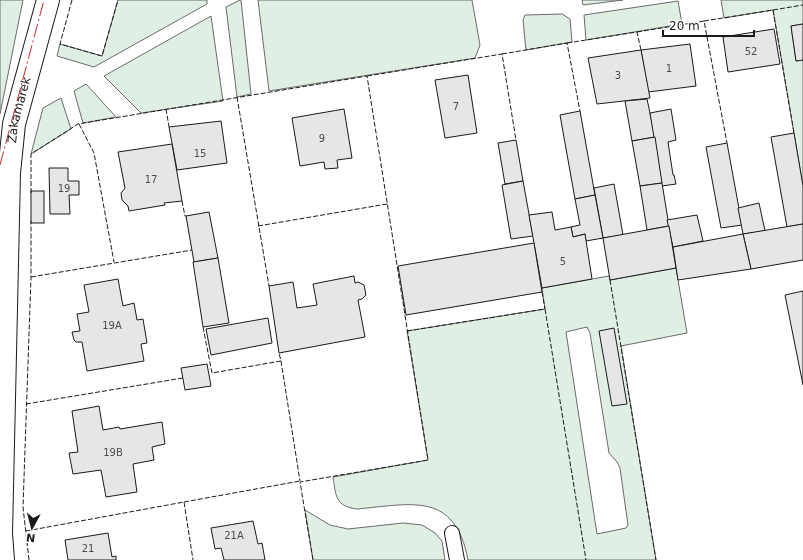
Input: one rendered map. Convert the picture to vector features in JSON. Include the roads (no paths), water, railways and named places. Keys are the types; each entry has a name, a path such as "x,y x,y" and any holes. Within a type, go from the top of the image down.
{"street":[{"name":"Zakamarek","path":"3,560 1,534 9,173 14,124 48,0"}],"lane":[{"path":"452,533 458,560"}]}
